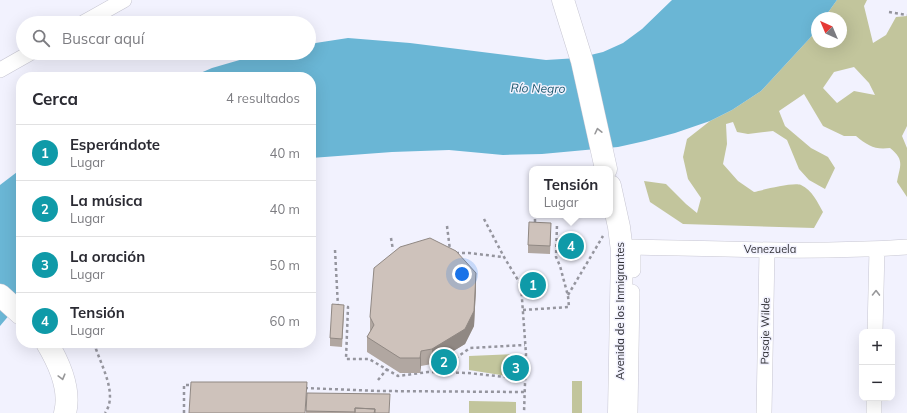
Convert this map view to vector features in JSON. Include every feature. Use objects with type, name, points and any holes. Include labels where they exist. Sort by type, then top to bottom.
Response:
[{"type":"main road","points":[[563,0],[582,61],[605,166]]},
{"type":"main road","name":"Avenida de los Inmigrantes","points":[[613,199],[622,250],[619,413]]},
{"type":"main road","points":[[0,295],[16,309]]},
{"type":"main road","points":[[49,348],[61,372],[67,404],[65,413]]},
{"type":"street","points":[[95,16],[124,0]]},
{"type":"street","points":[[0,70],[18,60]]},
{"type":"street","name":"Venezuela","points":[[633,247],[767,250],[877,249],[907,247]]},
{"type":"street","name":"Avenida de los Inmigrantes","points":[[630,413],[633,247]]},
{"type":"street","points":[[875,329],[877,249]]},
{"type":"street","name":"Pasaje Wilde","points":[[764,413],[767,250]]},
{"type":"street","points":[[874,401],[874,413]]},
{"type":"path","points":[[889,12],[907,15]]},
{"type":"path","points":[[484,219],[521,285],[526,354],[524,413]]},
{"type":"path","points":[[523,310],[569,308],[568,296],[556,257],[557,224]]},
{"type":"path","points":[[448,226],[451,253],[469,253],[504,257]]},
{"type":"path","points":[[568,296],[605,232]]},
{"type":"path","points":[[391,238],[393,250]]},
{"type":"path","points":[[335,250],[338,307],[348,307],[346,359],[369,359],[398,376],[436,372],[468,373],[525,379]]},
{"type":"path","points":[[436,372],[470,348],[525,345]]},
{"type":"path","points":[[96,348],[110,393],[110,402],[105,413]]},
{"type":"path","points":[[378,380],[387,369]]},
{"type":"path","points":[[184,413],[184,385],[200,385]]},
{"type":"path","points":[[299,388],[377,391],[524,392]]},
{"type":"path","points":[[329,389],[329,395]]},
{"type":"path","points":[[377,391],[377,398]]},
{"type":"green space","points":[[837,0],[867,0],[864,6],[873,43],[886,35],[896,17],[907,16],[907,126],[902,136],[907,148],[907,197],[897,182],[900,160],[895,152],[890,148],[876,148],[856,136],[844,136],[823,126],[804,94],[779,111],[785,126],[811,148],[828,157],[835,168],[825,189],[809,180],[799,169],[787,140],[773,131],[748,134],[737,132],[733,122],[726,124],[727,144],[723,164],[738,181],[754,192],[797,184],[805,187],[814,197],[823,212],[814,228],[683,224],[650,202],[644,181],[666,184],[697,213],[701,198],[688,179],[683,157],[687,139],[710,121],[732,110],[761,91],[811,37],[811,48],[847,48],[847,12],[828,12]],"holes":[[[854,67],[869,83],[875,95],[854,91],[837,103],[823,88],[834,72]]]},
{"type":"green space","points":[[518,354],[517,375],[507,376],[469,370],[469,356]]},
{"type":"green space","points":[[572,381],[582,381],[582,413],[572,413]]},
{"type":"green space","points":[[469,401],[516,402],[516,413],[469,413]]},
{"type":"water","name":"Río Negro","points":[[672,0],[837,0],[828,12],[811,12],[811,37],[761,91],[732,110],[710,121],[675,133],[618,147],[542,154],[503,155],[449,150],[392,152],[316,158],[316,72],[203,72],[240,60],[316,60],[316,43],[348,38],[410,43],[546,60],[578,58],[603,52],[623,43],[642,29]]},
{"type":"water","points":[[16,173],[16,307],[0,326],[0,185]]},
{"type":"building","points":[[529,222],[551,223],[550,246],[528,245]]},
{"type":"building","points":[[430,238],[456,251],[476,273],[474,311],[465,329],[432,349],[421,351],[420,358],[400,358],[367,337],[374,325],[370,317],[374,268],[400,247]]},
{"type":"building","points":[[332,304],[344,305],[342,339],[330,338]]},
{"type":"building","points":[[191,382],[307,382],[305,413],[189,413]]},
{"type":"building","points":[[307,393],[390,394],[389,413],[375,413],[375,409],[355,408],[355,412],[306,411]]},
{"type":"building","points":[[355,408],[375,409],[374,413],[355,413]]},
{"type":"place","name":"Tensión","points":[[571,246]]},
{"type":"place","name":"Esperándote","points":[[533,285]]},
{"type":"place","name":"La música","points":[[444,362]]},
{"type":"place","name":"La oración","points":[[516,368]]}]
